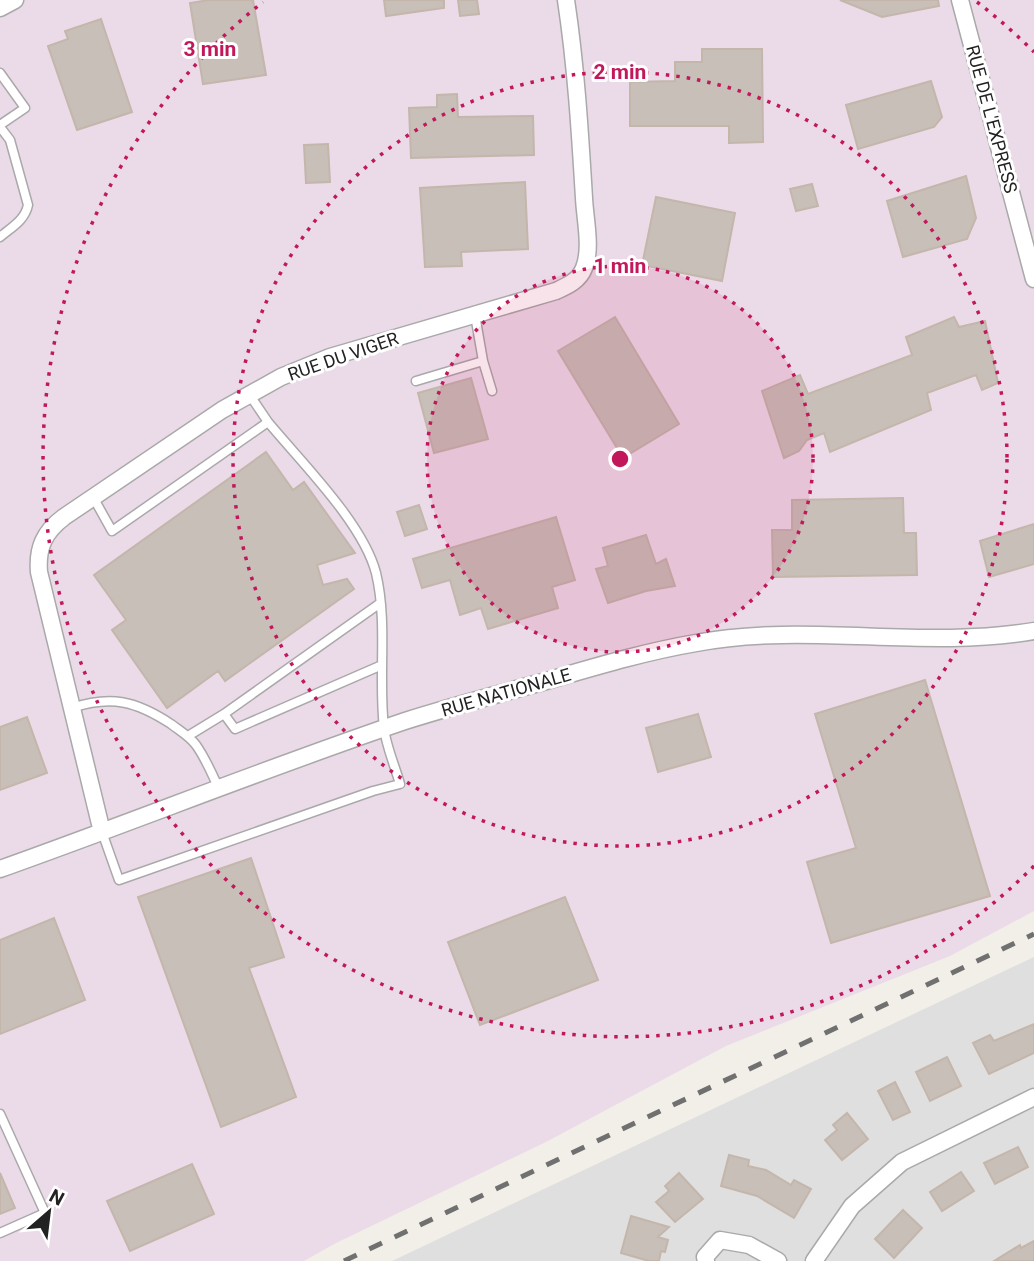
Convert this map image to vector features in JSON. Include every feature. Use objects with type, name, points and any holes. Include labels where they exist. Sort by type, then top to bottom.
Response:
[{"type":"street","points":[[0,8],[15,0]]},
{"type":"street","name":"RUE DU VIGER","points":[[102,832],[39,572],[42,540],[55,523],[93,497],[249,394],[289,373],[330,358],[556,291],[569,285],[583,271],[586,260],[579,114],[566,0]]},
{"type":"street","name":"RUE DE L'EXPRESS","points":[[960,0],[1034,279]]},
{"type":"street","name":"RUE NATIONALE","points":[[0,869],[433,712],[613,662],[718,639],[807,634],[943,639],[1002,636],[1034,631]]},
{"type":"street","points":[[814,1261],[852,1206],[902,1163],[1034,1097]]},
{"type":"street","points":[[706,1261],[705,1257],[720,1240],[749,1245],[778,1261]]},
{"type":"lane","points":[[0,73],[25,108],[0,126],[10,140],[28,205],[21,220],[0,236]]},
{"type":"lane","points":[[475,315],[483,361],[492,391]]},
{"type":"lane","points":[[416,381],[483,361]]},
{"type":"lane","points":[[102,832],[119,880],[373,791],[400,784],[384,729],[376,572],[345,515],[268,422],[249,394]]},
{"type":"lane","points":[[93,497],[112,531],[268,422]]},
{"type":"lane","points":[[188,736],[224,714],[379,604]]},
{"type":"lane","points":[[224,714],[235,729],[382,664]]},
{"type":"lane","points":[[72,708],[99,700],[126,702],[144,709],[188,736],[205,759],[219,789]]},
{"type":"lane","points":[[0,1114],[45,1213],[0,1233]]},
{"type":"shaded area","points":[[0,0],[1034,0],[1034,911],[950,956],[726,1046],[546,1142],[304,1261],[0,1261]]},
{"type":"shaded area","points":[[1034,957],[1034,1261],[392,1261]]},
{"type":"building","points":[[253,0],[266,75],[203,84],[190,3]]},
{"type":"building","points":[[384,0],[444,0],[444,8],[386,16]]},
{"type":"building","points":[[458,0],[477,0],[479,14],[460,16]]},
{"type":"building","points":[[840,0],[938,0],[939,6],[882,17]]},
{"type":"building","points":[[101,19],[132,112],[77,130],[48,46],[68,39],[65,31]]},
{"type":"building","points":[[702,49],[762,49],[763,142],[729,143],[729,126],[630,126],[630,82],[675,81],[675,62],[702,62]]},
{"type":"building","points":[[931,81],[942,117],[934,127],[858,149],[846,105]]},
{"type":"building","points":[[457,94],[458,117],[533,116],[534,155],[411,158],[409,108],[437,107],[437,95]]},
{"type":"building","points":[[328,144],[330,182],[306,183],[304,145]]},
{"type":"building","points":[[966,176],[976,218],[967,239],[903,257],[887,201]]},
{"type":"building","points":[[525,182],[528,249],[461,252],[462,266],[425,267],[420,188]]},
{"type":"building","points":[[812,184],[818,206],[796,211],[790,189]]},
{"type":"building","points":[[656,197],[735,213],[722,281],[642,265]]},
{"type":"building","points":[[615,317],[679,424],[623,458],[558,351]]},
{"type":"building","points":[[954,317],[959,327],[985,321],[998,383],[982,390],[976,375],[927,393],[931,410],[830,452],[824,433],[807,440],[799,451],[784,458],[762,391],[800,375],[808,394],[912,355],[906,337]]},
{"type":"building","points":[[471,378],[488,439],[434,453],[418,393]]},
{"type":"building","points":[[266,452],[293,490],[304,482],[355,553],[317,565],[323,585],[347,579],[354,589],[225,681],[218,671],[167,708],[112,630],[126,620],[94,575]]},
{"type":"building","points":[[903,498],[904,533],[916,533],[917,575],[773,577],[772,530],[792,530],[792,500]]},
{"type":"building","points":[[419,505],[427,529],[405,536],[397,512]]},
{"type":"building","points":[[556,517],[575,580],[552,587],[558,608],[488,629],[481,608],[460,615],[450,580],[422,588],[413,559]]},
{"type":"building","points":[[1034,524],[1034,564],[989,577],[980,541]]},
{"type":"building","points":[[646,535],[656,564],[666,559],[675,586],[646,591],[608,603],[596,569],[608,566],[603,548]]},
{"type":"building","points":[[925,680],[990,896],[831,943],[807,862],[856,848],[815,714]]},
{"type":"building","points":[[698,714],[711,757],[658,772],[646,728]]},
{"type":"building","points":[[27,717],[47,773],[0,790],[0,727]]},
{"type":"building","points":[[251,858],[284,957],[249,968],[296,1097],[221,1127],[138,897]]},
{"type":"building","points":[[565,897],[598,980],[480,1025],[448,942]]},
{"type":"building","points":[[54,918],[85,1000],[0,1034],[0,940]]},
{"type":"building","points":[[1034,1024],[1034,1053],[989,1074],[973,1043],[990,1035],[994,1041]]},
{"type":"building","points":[[947,1057],[961,1086],[930,1101],[916,1072]]},
{"type":"building","points":[[895,1082],[910,1112],[893,1120],[878,1091]]},
{"type":"building","points":[[847,1113],[868,1139],[842,1160],[825,1140],[837,1130],[833,1125]]},
{"type":"building","points":[[1018,1147],[1028,1167],[995,1184],[984,1163]]},
{"type":"building","points":[[729,1155],[749,1160],[748,1166],[766,1170],[791,1185],[794,1180],[811,1189],[794,1218],[757,1196],[721,1186]]},
{"type":"building","points":[[192,1164],[214,1214],[130,1251],[107,1201]]},
{"type":"building","points":[[961,1172],[974,1191],[942,1211],[930,1192]]},
{"type":"building","points":[[0,1173],[15,1208],[0,1214]]},
{"type":"building","points":[[679,1173],[703,1199],[675,1222],[656,1202],[669,1191],[665,1186]]},
{"type":"building","points":[[903,1210],[922,1228],[894,1258],[875,1239]]},
{"type":"building","points":[[631,1216],[669,1227],[658,1237],[668,1240],[665,1252],[661,1251],[659,1261],[621,1253]]},
{"type":"building","points":[[1034,1241],[1034,1261],[994,1261],[1020,1245],[1021,1248]]},
{"type":"railway","points":[[344,1261],[1034,934]]}]
